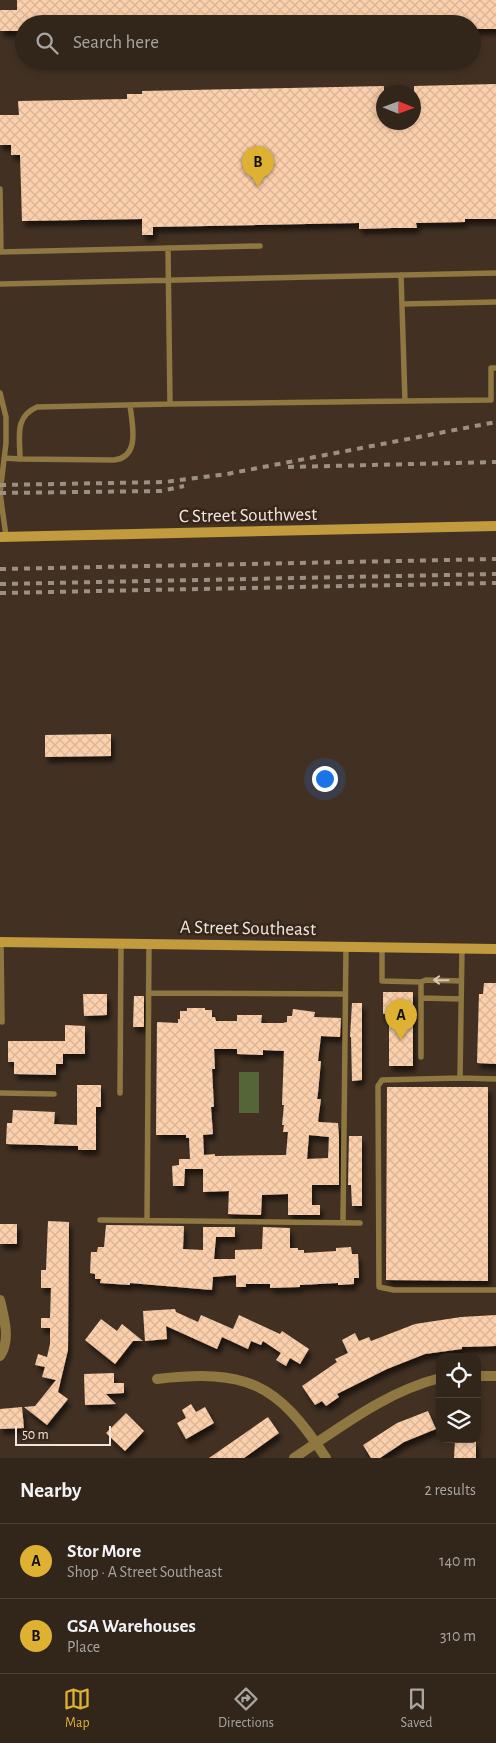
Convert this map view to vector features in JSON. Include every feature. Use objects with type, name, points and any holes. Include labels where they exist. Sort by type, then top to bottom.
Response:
[{"type":"main road","name":"C Street Southwest","points":[[3,537],[496,526]]},
{"type":"main road","name":"A Street Southeast","points":[[0,942],[496,949]]},
{"type":"street","points":[[0,1300],[6,1330],[6,1344],[0,1356]]},
{"type":"street","points":[[157,1379],[213,1376],[234,1378],[264,1389],[290,1410],[326,1458]]},
{"type":"street","points":[[481,1376],[496,1376]]},
{"type":"street","points":[[294,1458],[386,1399],[422,1383],[436,1379]]},
{"type":"lane","points":[[0,190],[1,252],[260,246]]},
{"type":"lane","points":[[168,248],[170,404]]},
{"type":"lane","points":[[0,284],[496,273]]},
{"type":"lane","points":[[401,275],[405,401]]},
{"type":"lane","points":[[402,304],[496,302]]},
{"type":"lane","points":[[20,459],[20,422],[30,410],[37,407],[492,400],[491,368],[496,368]]},
{"type":"lane","points":[[0,393],[6,418],[0,493],[3,537]]},
{"type":"lane","points":[[4,458],[114,460],[125,456],[130,452],[133,441],[130,405]]},
{"type":"lane","points":[[0,942],[2,1022]]},
{"type":"lane","points":[[120,1093],[121,943]]},
{"type":"lane","points":[[147,1221],[149,944]]},
{"type":"lane","points":[[343,1222],[346,946]]},
{"type":"lane","points":[[382,947],[382,981],[461,981]]},
{"type":"lane","points":[[460,1078],[462,948]]},
{"type":"lane","points":[[421,982],[421,1057]]},
{"type":"lane","points":[[149,992],[345,994]]},
{"type":"lane","points":[[421,998],[461,998]]},
{"type":"lane","points":[[496,1079],[382,1080],[378,1086],[379,1287],[394,1290],[496,1290]]},
{"type":"lane","points":[[0,1093],[54,1094]]},
{"type":"lane","points":[[100,1220],[360,1222]]},
{"type":"green space","points":[[239,1072],[259,1072],[259,1113],[239,1113]]},
{"type":"building","points":[[17,0],[496,0],[496,29],[481,29],[481,15],[15,15],[15,31],[0,31],[0,10],[17,10]]},
{"type":"building","points":[[496,84],[496,219],[465,219],[465,222],[416,223],[417,228],[359,229],[359,223],[153,227],[153,235],[142,235],[142,219],[22,221],[20,155],[11,155],[11,145],[0,145],[0,115],[19,115],[18,101],[127,99],[127,94],[142,94],[142,91],[376,86],[376,130],[421,130],[421,86]]},
{"type":"building","points":[[111,734],[111,756],[45,757],[45,735]]},
{"type":"building","points":[[484,983],[496,983],[496,1064],[477,1063],[479,994],[483,994]]},
{"type":"building","points":[[383,992],[413,992],[413,1066],[389,1066],[389,1014],[383,1014]]},
{"type":"building","points":[[83,994],[107,994],[107,1015],[84,1016]]},
{"type":"building","points":[[134,996],[144,996],[144,1027],[133,1027]]},
{"type":"building","points":[[352,1003],[362,1003],[362,1080],[352,1081],[350,1037]]},
{"type":"building","points":[[187,1008],[212,1010],[212,1017],[215,1017],[216,1021],[237,1021],[237,1015],[262,1015],[261,1023],[283,1023],[287,1022],[287,1016],[292,1016],[293,1009],[315,1012],[314,1017],[341,1018],[340,1037],[321,1036],[318,1061],[321,1061],[317,1099],[321,1099],[318,1121],[338,1123],[339,1136],[339,1185],[312,1185],[312,1205],[320,1205],[320,1215],[288,1215],[288,1194],[262,1195],[261,1215],[228,1214],[229,1191],[203,1192],[203,1169],[185,1169],[184,1186],[173,1186],[172,1166],[179,1165],[179,1159],[190,1159],[189,1138],[186,1138],[186,1135],[156,1135],[157,1022],[178,1023],[180,1011],[187,1011]],"holes":[[[214,1049],[237,1049],[237,1054],[263,1055],[263,1050],[284,1051],[282,1125],[284,1125],[283,1132],[288,1132],[286,1155],[204,1155],[203,1135],[213,1134],[211,1107],[214,1107],[212,1069],[215,1069]],[[309,1135],[329,1137],[328,1158],[307,1159]]]},
{"type":"building","points":[[65,1025],[85,1026],[85,1054],[63,1054],[63,1064],[56,1064],[56,1075],[14,1074],[14,1062],[8,1062],[8,1041],[65,1041]]},
{"type":"building","points":[[77,1085],[101,1085],[101,1107],[96,1107],[96,1150],[78,1150],[78,1146],[6,1144],[7,1123],[12,1123],[13,1110],[55,1112],[54,1124],[77,1125]]},
{"type":"building","points":[[387,1087],[488,1087],[488,1281],[386,1280]]},
{"type":"building","points":[[349,1136],[362,1136],[362,1206],[352,1206],[351,1185],[348,1185]]},
{"type":"building","points":[[48,1221],[69,1222],[68,1350],[58,1392],[68,1399],[47,1425],[24,1407],[35,1406],[56,1380],[42,1377],[45,1367],[35,1365],[38,1354],[47,1357],[50,1344],[50,1328],[41,1328],[41,1318],[50,1318],[51,1288],[41,1288],[41,1270],[46,1270]]},
{"type":"building","points":[[0,1224],[17,1224],[17,1244],[0,1244]]},
{"type":"building","points":[[106,1225],[184,1226],[183,1249],[203,1250],[203,1227],[235,1227],[235,1237],[216,1237],[214,1259],[235,1259],[235,1250],[262,1249],[263,1227],[290,1228],[290,1248],[304,1250],[304,1253],[336,1251],[336,1248],[351,1247],[352,1254],[358,1254],[359,1278],[354,1278],[354,1284],[338,1285],[338,1283],[270,1288],[270,1284],[246,1284],[246,1287],[236,1287],[236,1275],[213,1277],[212,1290],[130,1283],[130,1285],[100,1283],[101,1279],[95,1279],[95,1274],[90,1273],[91,1252],[97,1252],[98,1247],[104,1247]]},
{"type":"building","points":[[175,1309],[176,1312],[198,1322],[201,1315],[233,1329],[239,1315],[280,1334],[282,1331],[309,1349],[300,1364],[290,1358],[286,1366],[276,1360],[281,1353],[263,1341],[261,1345],[251,1341],[248,1349],[222,1337],[217,1349],[166,1326],[167,1339],[145,1341],[143,1311]]},
{"type":"building","points":[[496,1315],[496,1346],[462,1347],[462,1349],[425,1354],[387,1369],[337,1394],[339,1397],[326,1406],[322,1401],[315,1405],[302,1386],[337,1362],[335,1359],[348,1353],[342,1340],[355,1333],[359,1341],[369,1337],[371,1341],[415,1324],[461,1317]]},
{"type":"building","points":[[101,1319],[117,1331],[122,1324],[143,1341],[133,1341],[115,1364],[85,1340]]},
{"type":"building","points":[[114,1373],[114,1383],[124,1383],[124,1393],[106,1394],[116,1404],[85,1405],[84,1374]]},
{"type":"building","points":[[191,1404],[196,1412],[205,1407],[214,1423],[186,1439],[177,1423],[186,1418],[182,1410]]},
{"type":"building","points":[[22,1407],[24,1428],[0,1429],[0,1409]]},
{"type":"building","points":[[428,1411],[436,1429],[404,1442],[380,1458],[371,1458],[363,1445],[397,1423]]},
{"type":"building","points":[[126,1413],[144,1431],[125,1451],[106,1433]]},
{"type":"building","points":[[268,1417],[279,1433],[244,1458],[209,1458]]},
{"type":"building","points":[[455,1443],[476,1443],[476,1458],[454,1458]]},
{"type":"railway","points":[[0,485],[165,482],[227,474],[496,422]]},
{"type":"railway","points":[[288,467],[496,462]]},
{"type":"railway","points":[[0,493],[161,491],[184,486]]},
{"type":"railway","points":[[0,569],[496,559]]},
{"type":"railway","points":[[0,584],[496,574]]},
{"type":"railway","points":[[0,593],[496,583]]},
{"type":"place","name":"GSA Warehouses","points":[[258,187]]},
{"type":"place","name":"Stor More","points":[[401,1040]]}]
